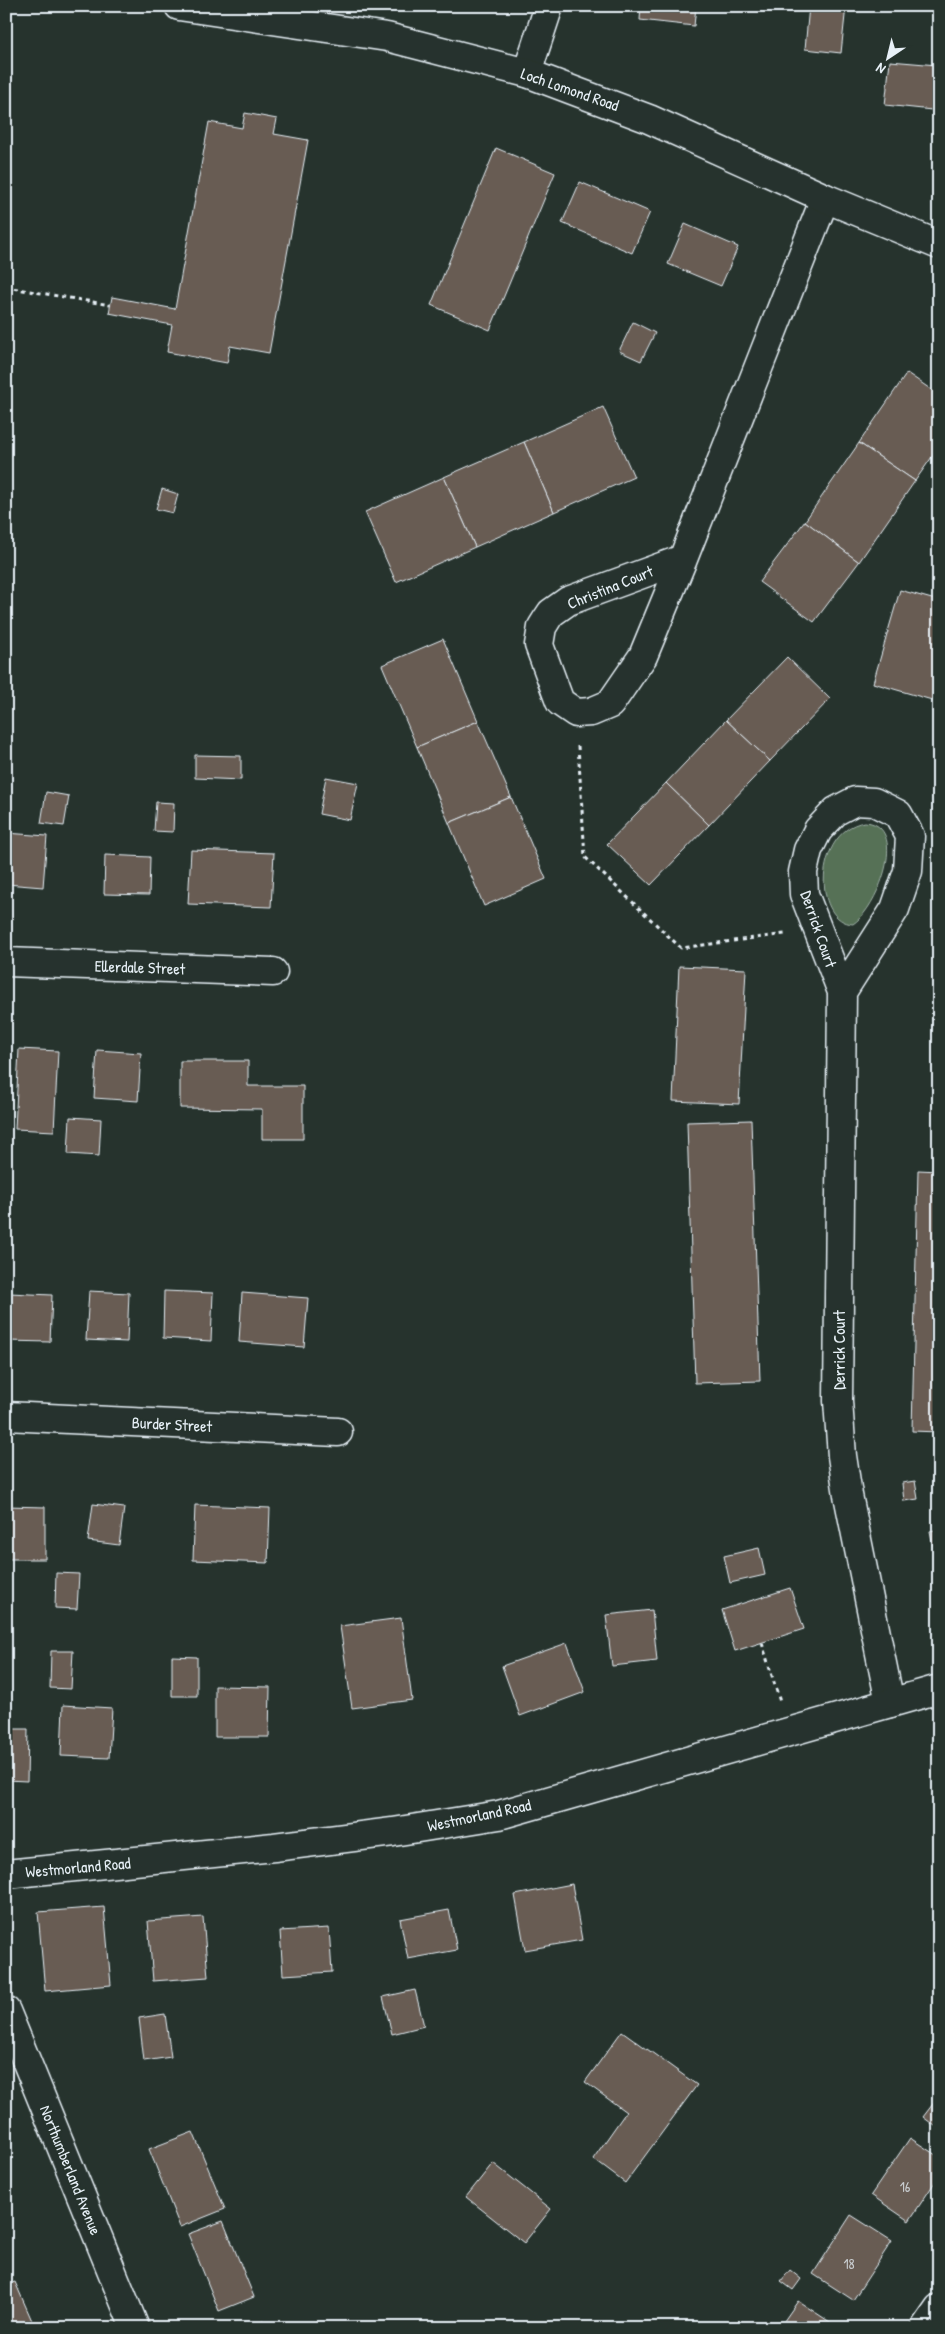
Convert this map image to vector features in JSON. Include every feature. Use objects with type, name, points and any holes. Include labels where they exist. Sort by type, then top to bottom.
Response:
[{"type":"street","name":"Loch Lomond Road","points":[[179,6],[387,37],[527,73],[649,119],[825,198],[939,245]]},
{"type":"street","points":[[527,73],[549,6]]},
{"type":"street","name":"Christina Court","points":[[683,559],[568,601],[547,619],[542,627],[538,645],[560,702],[576,713],[590,712],[610,704],[644,656],[683,559],[825,198]]},
{"type":"street","name":"Derrick Court","points":[[842,992],[895,909],[908,871],[910,836],[898,814],[874,802],[856,801],[836,811],[818,830],[808,850],[803,872],[804,894],[842,992],[838,1401],[842,1456],[890,1703]]},
{"type":"street","name":"Ellerdale Street","points":[[6,962],[273,972]]},
{"type":"street","name":"Burder Street","points":[[6,1416],[338,1432]]},
{"type":"street","name":"Westmorland Road","points":[[6,1874],[274,1847],[393,1832],[499,1815],[939,1689]]},
{"type":"street","name":"Northumberland Avenue","points":[[6,2011],[135,2328]]},
{"type":"street","points":[[925,2328],[939,2308]]},
{"type":"path","points":[[6,286],[110,305]]},
{"type":"path","points":[[576,713],[585,857],[681,948],[818,930]]},
{"type":"path","points":[[762,1643],[788,1732]]},
{"type":"green space","points":[[865,822],[878,827],[886,837],[888,851],[880,885],[872,902],[863,915],[853,924],[839,919],[830,908],[825,892],[824,874],[828,857],[836,840],[848,828]]},
{"type":"building","points":[[641,6],[696,6],[694,26],[640,20]]},
{"type":"building","points":[[809,6],[846,6],[841,53],[805,49]]},
{"type":"building","points":[[890,61],[937,65],[932,110],[885,105]]},
{"type":"building","points":[[245,113],[277,119],[274,134],[308,140],[269,353],[230,346],[227,363],[167,352],[172,325],[109,313],[112,297],[175,309],[209,122],[242,128]]},
{"type":"building","points":[[496,148],[555,173],[490,330],[431,305]]},
{"type":"building","points":[[580,182],[650,212],[632,253],[562,223]]},
{"type":"building","points":[[685,224],[738,247],[721,286],[668,264]]},
{"type":"building","points":[[633,322],[655,333],[641,361],[619,351]]},
{"type":"building","points":[[907,373],[939,395],[939,447],[915,481],[859,443]]},
{"type":"building","points":[[603,407],[634,477],[554,512],[524,442]]},
{"type":"building","points":[[524,442],[554,512],[475,547],[444,477]]},
{"type":"building","points":[[859,443],[915,481],[859,562],[805,521]]},
{"type":"building","points":[[444,477],[475,547],[396,582],[365,512]]},
{"type":"building","points":[[162,489],[178,494],[173,513],[156,509]]},
{"type":"building","points":[[805,521],[859,562],[814,622],[759,582]]},
{"type":"building","points":[[900,590],[939,601],[939,702],[873,683]]},
{"type":"building","points":[[443,639],[478,721],[417,747],[382,665]]},
{"type":"building","points":[[787,657],[830,699],[770,761],[726,720]]},
{"type":"building","points":[[726,720],[770,761],[709,825],[666,783]]},
{"type":"building","points":[[478,721],[511,797],[449,823],[417,747]]},
{"type":"building","points":[[195,755],[241,756],[241,780],[195,778]]},
{"type":"building","points":[[326,777],[358,783],[350,820],[319,814]]},
{"type":"building","points":[[666,783],[709,825],[651,885],[607,844]]},
{"type":"building","points":[[46,792],[69,796],[64,826],[41,823]]},
{"type":"building","points":[[511,797],[546,879],[484,906],[449,823]]},
{"type":"building","points":[[156,802],[174,803],[173,832],[154,831]]},
{"type":"building","points":[[6,833],[47,836],[43,887],[6,884]]},
{"type":"building","points":[[191,850],[274,853],[271,907],[188,904]]},
{"type":"building","points":[[105,855],[150,857],[149,895],[104,894]]},
{"type":"building","points":[[679,966],[746,969],[739,1104],[673,1101]]},
{"type":"building","points":[[19,1049],[58,1051],[54,1131],[15,1129]]},
{"type":"building","points":[[97,1050],[141,1053],[138,1101],[94,1098]]},
{"type":"building","points":[[180,1061],[248,1061],[248,1086],[303,1086],[303,1139],[262,1139],[262,1109],[180,1108]]},
{"type":"building","points":[[70,1117],[101,1119],[99,1156],[68,1154]]},
{"type":"building","points":[[751,1120],[760,1381],[695,1383],[687,1122]]},
{"type":"building","points":[[918,1170],[939,1171],[939,1432],[912,1431]]},
{"type":"building","points":[[89,1291],[129,1293],[127,1342],[86,1340]]},
{"type":"building","points":[[164,1291],[213,1293],[211,1341],[163,1338]]},
{"type":"building","points":[[9,1293],[52,1295],[50,1342],[6,1341]]},
{"type":"building","points":[[242,1293],[308,1298],[304,1347],[239,1342]]},
{"type":"building","points":[[915,1481],[918,1499],[904,1501],[902,1483]]},
{"type":"building","points":[[93,1504],[124,1508],[119,1545],[88,1541]]},
{"type":"building","points":[[195,1505],[270,1508],[268,1563],[193,1560]]},
{"type":"building","points":[[6,1506],[45,1507],[45,1559],[6,1559]]},
{"type":"building","points":[[939,1529],[939,1575],[930,1531]]},
{"type":"building","points":[[759,1548],[765,1575],[730,1583],[724,1556]]},
{"type":"building","points":[[56,1573],[79,1574],[77,1609],[55,1608]]},
{"type":"building","points":[[790,1588],[804,1629],[735,1651],[722,1610]]},
{"type":"building","points":[[652,1610],[657,1661],[612,1666],[606,1615]]},
{"type":"building","points":[[401,1618],[412,1700],[352,1708],[340,1626]]},
{"type":"building","points":[[567,1643],[585,1692],[520,1716],[502,1666]]},
{"type":"building","points":[[51,1651],[73,1651],[71,1689],[50,1688]]},
{"type":"building","points":[[172,1656],[197,1657],[197,1696],[172,1696]]},
{"type":"building","points":[[215,1686],[270,1687],[269,1737],[215,1737]]},
{"type":"building","points":[[63,1705],[112,1708],[109,1758],[61,1756]]},
{"type":"building","points":[[6,1729],[28,1729],[27,1781],[6,1780]]},
{"type":"building","points":[[572,1884],[582,1940],[525,1950],[515,1895]]},
{"type":"building","points":[[104,1907],[111,1985],[45,1991],[38,1912]]},
{"type":"building","points":[[449,1910],[457,1950],[408,1959],[400,1919]]},
{"type":"building","points":[[203,1917],[208,1977],[153,1981],[148,1921]]},
{"type":"building","points":[[329,1928],[332,1972],[283,1975],[280,1931]]},
{"type":"building","points":[[415,1990],[424,2026],[392,2034],[383,1997]]},
{"type":"building","points":[[165,2014],[171,2057],[144,2061],[139,2018]]},
{"type":"building","points":[[622,2031],[697,2085],[625,2183],[593,2159],[626,2112],[585,2082]]},
{"type":"building","points":[[939,2096],[939,2129],[923,2117]]},
{"type":"building","points":[[193,2132],[225,2209],[180,2227],[149,2149]]},
{"type":"building","points":[[910,2138],[939,2157],[939,2176],[909,2221],[871,2195]]},
{"type":"building","points":[[493,2163],[551,2209],[524,2243],[466,2197]]},
{"type":"building","points":[[851,2215],[892,2241],[853,2300],[813,2274]]},
{"type":"building","points":[[223,2221],[254,2297],[219,2311],[188,2234]]},
{"type":"building","points":[[790,2270],[801,2279],[793,2290],[781,2281]]},
{"type":"building","points":[[15,2282],[33,2323],[23,2328],[6,2328],[6,2285]]},
{"type":"building","points":[[798,2301],[836,2326],[835,2328],[779,2328]]},
{"type":"building","points":[[264,2321],[267,2328],[247,2328]]}]
